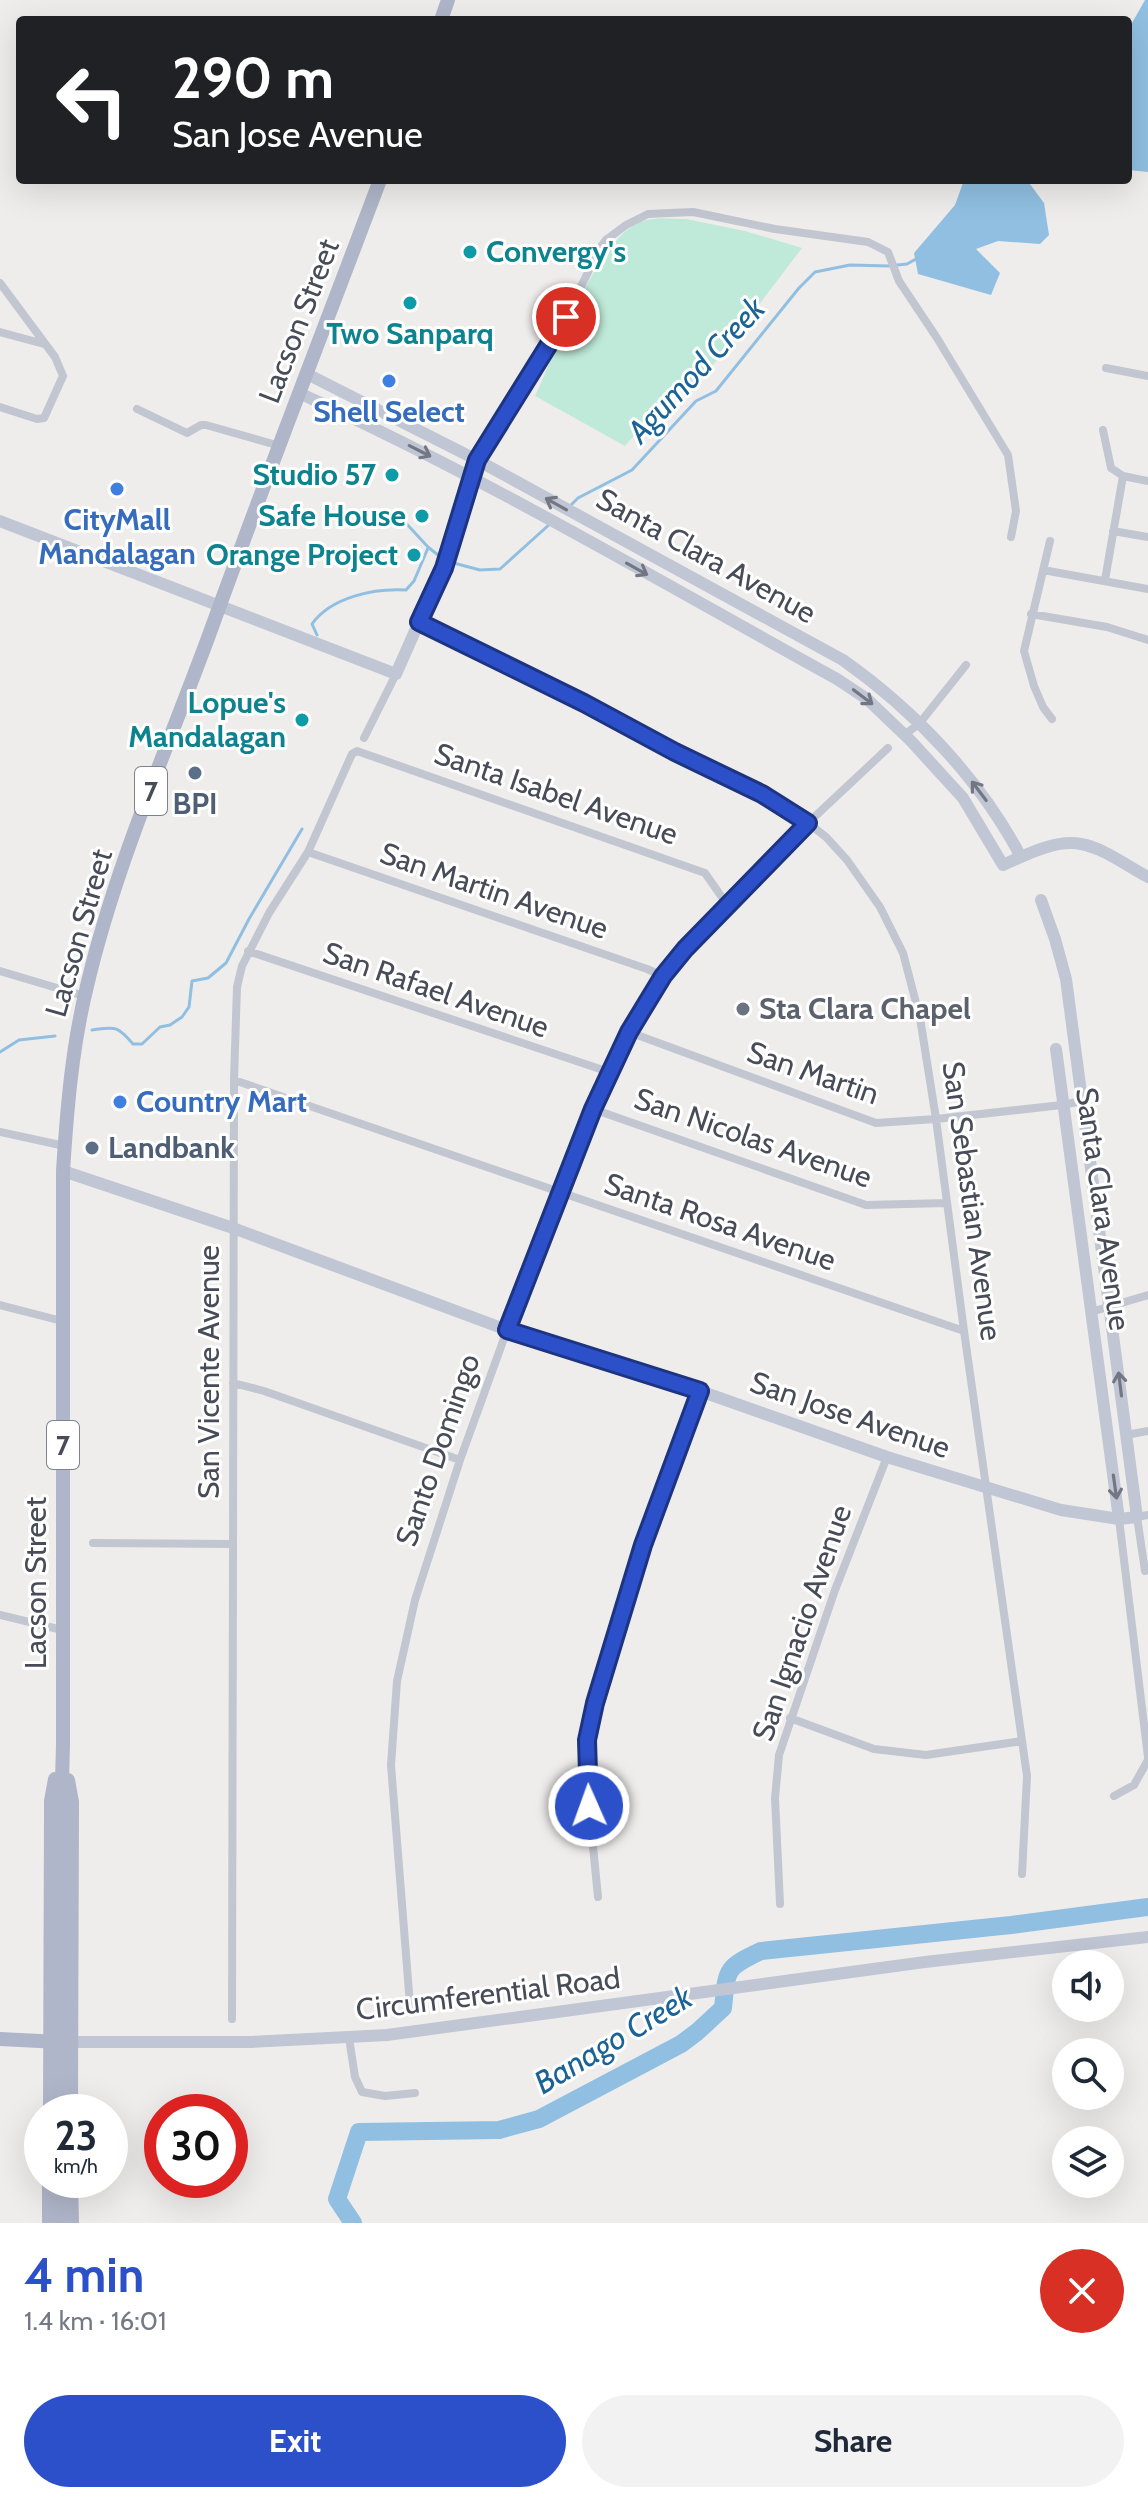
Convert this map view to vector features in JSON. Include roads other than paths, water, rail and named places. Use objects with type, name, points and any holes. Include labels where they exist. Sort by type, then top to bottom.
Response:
[{"type":"main road","name":"Lacson Street","points":[[60,2094],[63,1171],[68,1097],[84,996],[111,900],[378,184]]},
{"type":"main road","name":"Lacson Street","points":[[50,2094],[51,1801],[63,1744]]},
{"type":"main road","name":"Lacson Street","points":[[63,1744],[72,1802],[71,2094]]},
{"type":"main road","points":[[0,2039],[71,2042]]},
{"type":"main road","points":[[49,2198],[49,2223]]},
{"type":"main road","points":[[60,2198],[60,2223]]},
{"type":"main road","points":[[71,2198],[72,2223]]},
{"type":"street","points":[[364,738],[444,568],[477,460],[566,317],[600,248],[606,240],[648,214],[693,212],[775,229],[868,242],[888,252],[898,277],[1008,455],[1016,511],[1011,537]]},
{"type":"street","points":[[0,283],[59,364],[63,376],[46,416],[37,419],[0,407]]},
{"type":"street","points":[[0,332],[45,344]]},
{"type":"street","points":[[1106,368],[1148,376]]},
{"type":"street","name":"Santa Clara Avenue","points":[[299,393],[365,422],[521,504],[837,679],[867,699],[963,798],[1003,865],[1021,857],[977,787],[878,684],[843,660],[477,460],[307,374]]},
{"type":"street","points":[[137,409],[187,433],[206,425],[280,446]]},
{"type":"street","points":[[1103,430],[1111,468],[1123,476],[1148,481]]},
{"type":"street","points":[[1105,580],[1123,476]]},
{"type":"street","points":[[0,521],[396,674]]},
{"type":"street","points":[[1113,531],[1148,537]]},
{"type":"street","points":[[1050,541],[1024,651],[1034,686],[1052,719]]},
{"type":"street","points":[[1043,570],[1148,589]]},
{"type":"street","points":[[1031,614],[1107,627],[1148,640]]},
{"type":"street","name":"San Sebastian Avenue","points":[[419,622],[762,794],[808,823],[847,860],[880,907],[903,953],[920,1018],[936,1119],[1022,1741],[1027,1795],[1022,1874]]},
{"type":"street","points":[[904,735],[919,724],[966,665]]},
{"type":"street","name":"Santo Domingo","points":[[410,2005],[391,1765],[397,1681],[415,1600],[460,1460],[559,1191],[609,1072],[663,976],[685,949],[808,823],[888,748]]},
{"type":"street","name":"Santa Isabel Avenue","points":[[352,754],[362,751],[705,873],[728,906]]},
{"type":"street","name":"San Vicente Avenue","points":[[232,2019],[233,1228],[237,987],[248,951],[308,852],[352,754]]},
{"type":"street","points":[[1021,857],[1059,845],[1082,844],[1148,877]]},
{"type":"street","name":"San Martin Avenue","points":[[308,852],[663,976]]},
{"type":"street","name":"Santa Clara Avenue","points":[[1041,900],[1066,979],[1126,1435],[1143,1516],[1145,1571]]},
{"type":"street","name":"San Rafael Avenue","points":[[248,951],[609,1072]]},
{"type":"street","points":[[0,971],[84,996]]},
{"type":"street","name":"San Martin","points":[[629,1032],[876,1123],[1082,1101]]},
{"type":"street","name":"Santa Clara Avenue","points":[[1056,1049],[1148,1759]]},
{"type":"street","name":"Santa Rosa Avenue","points":[[234,1080],[964,1331]]},
{"type":"street","name":"San Nicolas Avenue","points":[[593,1109],[866,1205],[947,1203]]},
{"type":"street","points":[[0,1132],[65,1146]]},
{"type":"street","name":"San Jose Avenue","points":[[63,1171],[233,1228],[507,1330],[700,1391],[986,1489],[1061,1510],[1119,1519],[1143,1516]]},
{"type":"street","points":[[1091,1312],[1148,1295]]},
{"type":"street","points":[[0,1305],[62,1321]]},
{"type":"street","points":[[233,1383],[460,1460]]},
{"type":"street","points":[[598,1897],[589,1806],[587,1740],[595,1703],[643,1545],[700,1391]]},
{"type":"street","points":[[1126,1435],[1148,1431]]},
{"type":"street","name":"San Ignacio Avenue","points":[[780,1904],[776,1775],[779,1755],[835,1590],[887,1457]]},
{"type":"street","points":[[93,1543],[233,1544]]},
{"type":"street","points":[[0,1615],[62,1630]]},
{"type":"street","points":[[790,1718],[874,1749],[926,1755],[1022,1741]]},
{"type":"street","points":[[1114,1796],[1134,1785],[1148,1759]]},
{"type":"street","name":"Circumferential Road","points":[[71,2042],[251,2042],[349,2038],[925,1962],[1148,1937]]},
{"type":"street","points":[[349,2038],[355,2077],[362,2092],[385,2096],[415,2093]]},
{"type":"water","points":[[1145,0],[1148,0],[1148,172],[1132,170],[1132,23]]},
{"type":"water","points":[[963,184],[1030,184],[1044,203],[1049,235],[1040,244],[998,241],[976,249],[1000,273],[991,295],[918,274],[914,253],[955,205]]},
{"type":"waterway","name":"Agumod Creek","points":[[897,265],[916,259]]},
{"type":"waterway","name":"Agumod Creek","points":[[569,507],[578,498],[632,470],[696,401],[716,391],[815,272],[850,265],[889,266]]},
{"type":"waterway","name":"Agumod Creek","points":[[403,520],[443,559]]},
{"type":"waterway","name":"Agumod Creek","points":[[450,562],[480,570],[500,569],[551,523]]},
{"type":"waterway","name":"Agumod Creek","points":[[317,635],[312,624],[330,607],[354,596],[406,590],[414,581],[428,548]]},
{"type":"waterway","name":"Agumod Creek","points":[[92,1030],[115,1029],[133,1044],[142,1044],[160,1027],[182,1017],[189,1007],[192,981],[208,978],[226,963],[302,829]]},
{"type":"waterway","name":"Agumod Creek","points":[[0,1052],[19,1040],[55,1036]]},
{"type":"waterway","name":"Banago Creek","points":[[353,2223],[337,2199],[359,2132],[499,2130],[539,2119],[681,2044],[697,2032],[723,2008],[730,1971],[761,1951],[1011,1925],[1148,1907]]},
{"type":"place","name":"Convergy's","points":[[470,252]]},
{"type":"place","name":"Two Sanparq","points":[[410,303]]},
{"type":"place","name":"Shell Select","points":[[389,381]]},
{"type":"place","name":"Studio 57","points":[[392,475]]},
{"type":"place","name":"CityMall Mandalagan","points":[[117,489]]},
{"type":"place","name":"Safe House","points":[[422,516]]},
{"type":"place","name":"Orange Project","points":[[414,555]]},
{"type":"place","name":"Lopue's Mandalagan","points":[[302,720]]},
{"type":"place","name":"BPI","points":[[195,773]]},
{"type":"place","name":"Sta Clara Chapel","points":[[743,1009]]},
{"type":"place","name":"Country Mart","points":[[120,1102]]},
{"type":"place","name":"Landbank","points":[[92,1148]]}]
